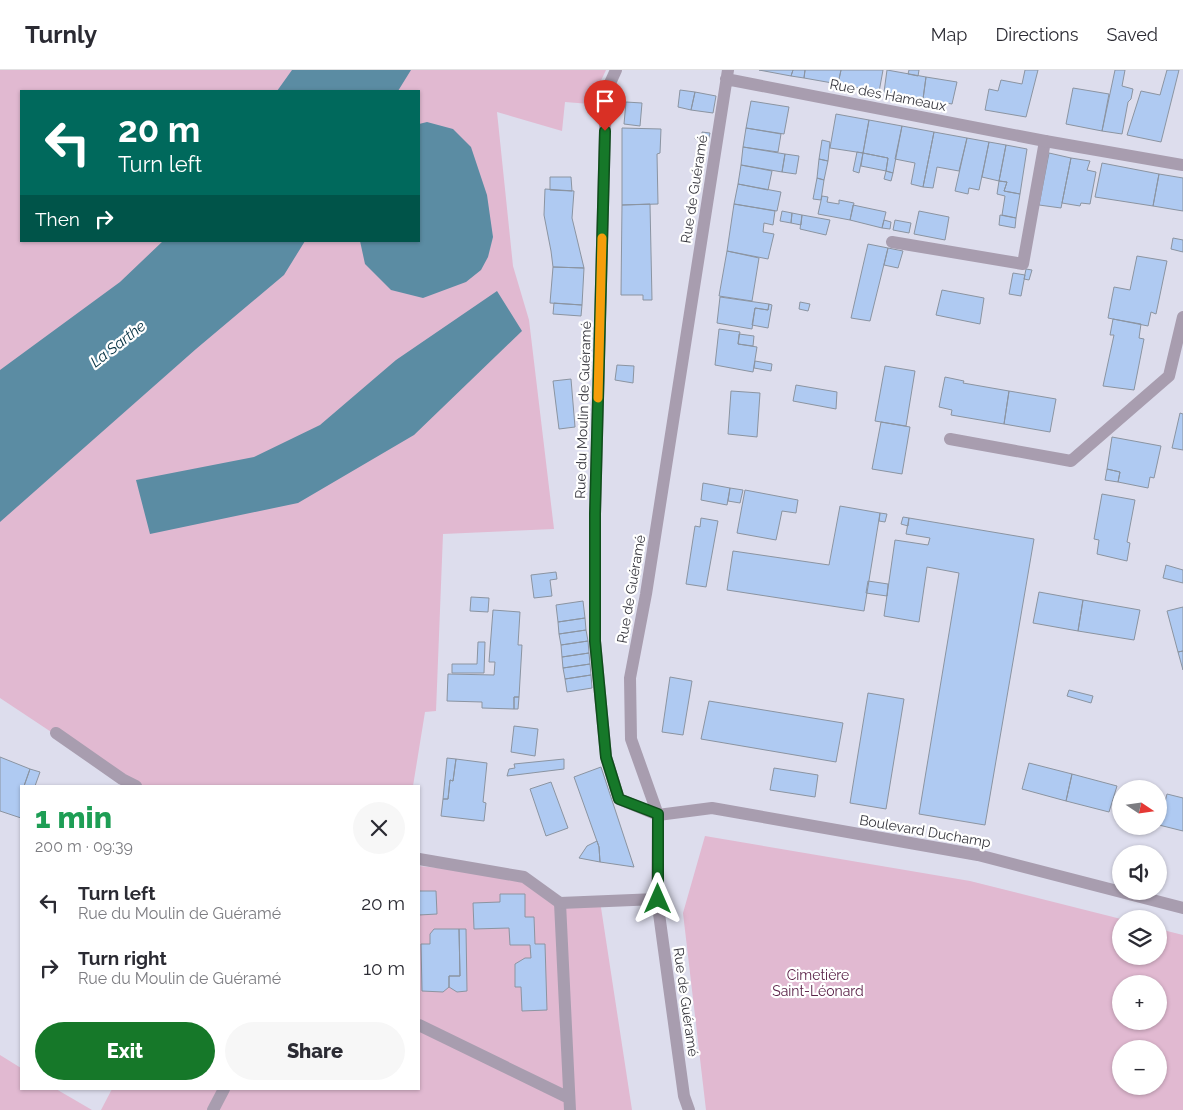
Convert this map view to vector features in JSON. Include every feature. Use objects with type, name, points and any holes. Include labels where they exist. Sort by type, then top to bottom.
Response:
[{"type":"street","name":"Rue du Moulin de Guéramé","points":[[616,70],[606,92],[595,514],[595,641],[606,757],[619,799],[658,814]]},
{"type":"street","name":"Rue de Guéramé","points":[[688,1110],[684,1096],[658,899],[658,814],[630,739],[630,678],[647,584],[727,75]]},
{"type":"street","name":"Rue des Hameaux","points":[[727,75],[1045,141],[1183,165]]},
{"type":"street","points":[[892,242],[1023,264],[1045,141]]},
{"type":"street","points":[[950,439],[1071,461],[1168,376],[1183,317]]},
{"type":"street","points":[[56,733],[122,779],[134,785]]},
{"type":"street","name":"Boulevard Duchamp","points":[[658,814],[712,808],[978,855],[1183,908]]},
{"type":"street","points":[[420,859],[524,877],[560,903],[658,899]]},
{"type":"street","points":[[560,903],[570,1104]]},
{"type":"street","points":[[420,1025],[570,1104]]},
{"type":"street","points":[[213,1110],[223,1090]]},
{"type":"green space","points":[[0,70],[606,70],[590,104],[565,102],[562,131],[497,112],[513,266],[529,320],[554,529],[443,534],[436,711],[425,712],[413,785],[135,785],[122,779],[0,698]]},
{"type":"green space","name":"Cimetière Saint-Léonard","points":[[705,836],[970,881],[1112,917],[1112,965],[1167,965],[1167,931],[1183,935],[1183,1110],[706,1110],[683,913]]},
{"type":"green space","points":[[420,866],[524,877],[560,903],[600,901],[632,1110],[101,1110],[111,1090],[420,1090]]},
{"type":"green space","points":[[0,1055],[20,1067],[20,1090],[58,1090],[92,1110],[0,1110]]},
{"type":"water","points":[[292,70],[411,70],[399,90],[278,90]]},
{"type":"water","points":[[427,122],[453,129],[471,147],[487,195],[493,237],[488,257],[481,270],[466,282],[423,298],[391,290],[365,264],[360,242],[420,242],[420,124]]},
{"type":"water","name":"La Sarthe","points":[[162,242],[304,242],[284,275],[196,349],[0,522],[0,370],[120,282]]},
{"type":"water","points":[[497,291],[522,331],[414,435],[298,503],[150,534],[136,480],[254,457],[320,425],[396,360]]},
{"type":"building","points":[[759,70],[793,70],[791,76]]},
{"type":"building","points":[[793,70],[805,70],[804,78],[791,76]]},
{"type":"building","points":[[805,70],[841,70],[838,84],[804,78]]},
{"type":"building","points":[[841,70],[883,70],[879,92],[838,84]]},
{"type":"building","points":[[887,70],[926,77],[923,99],[884,92]]},
{"type":"building","points":[[909,70],[919,70],[918,76],[908,74]]},
{"type":"building","points":[[1025,70],[1038,70],[1026,117],[985,110],[989,89],[998,91],[1001,80],[1022,84]]},
{"type":"building","points":[[1115,70],[1125,70],[1122,86],[1133,89],[1131,99],[1128,102],[1122,134],[1102,131]]},
{"type":"building","points":[[1167,70],[1179,70],[1161,142],[1127,135],[1141,91],[1160,95]]},
{"type":"building","points":[[926,77],[957,82],[952,104],[923,99]]},
{"type":"building","points":[[1073,88],[1109,94],[1102,131],[1066,124]]},
{"type":"building","points":[[680,90],[695,92],[691,110],[678,107]]},
{"type":"building","points":[[695,92],[716,96],[713,113],[691,110]]},
{"type":"building","points":[[751,101],[789,107],[784,134],[746,128]]},
{"type":"building","points":[[626,102],[642,103],[640,126],[624,124]]},
{"type":"building","points":[[836,114],[869,120],[863,153],[830,148]]},
{"type":"building","points":[[869,120],[902,126],[893,173],[886,171],[888,158],[863,153]]},
{"type":"building","points":[[902,126],[934,132],[923,187],[911,184],[915,163],[895,159]]},
{"type":"building","points":[[622,128],[661,129],[660,153],[657,154],[658,204],[622,205]]},
{"type":"building","points":[[746,128],[781,134],[778,152],[743,147]]},
{"type":"building","points":[[702,132],[710,133],[708,141],[695,139],[696,135],[702,136]]},
{"type":"building","points":[[934,132],[967,138],[959,171],[937,167],[933,188],[923,187]]},
{"type":"building","points":[[967,138],[989,142],[979,190],[969,188],[968,194],[955,191]]},
{"type":"building","points":[[822,140],[830,142],[828,161],[819,159]]},
{"type":"building","points":[[989,142],[1006,145],[999,181],[982,177]]},
{"type":"building","points":[[1006,145],[1027,149],[1020,194],[1004,191],[1007,182],[999,181]]},
{"type":"building","points":[[743,147],[785,154],[782,172],[741,165]]},
{"type":"building","points":[[857,152],[863,153],[859,173],[853,171]]},
{"type":"building","points":[[863,153],[888,158],[886,171],[861,166]]},
{"type":"building","points":[[1049,153],[1071,158],[1061,208],[1039,205]]},
{"type":"building","points":[[785,154],[799,156],[796,174],[782,172]]},
{"type":"building","points":[[1071,158],[1090,161],[1087,170],[1096,172],[1090,204],[1081,203],[1080,206],[1062,203]]},
{"type":"building","points":[[819,159],[828,161],[824,180],[817,178]]},
{"type":"building","points":[[1102,163],[1159,174],[1153,206],[1095,197]]},
{"type":"building","points":[[741,165],[772,171],[768,190],[738,184]]},
{"type":"building","points":[[886,171],[893,173],[891,181],[884,179]]},
{"type":"building","points":[[1159,174],[1183,178],[1183,211],[1153,206]]},
{"type":"building","points":[[550,177],[571,177],[572,191],[550,190]]},
{"type":"building","points":[[817,178],[824,180],[821,200],[813,199]]},
{"type":"building","points":[[999,181],[1007,182],[1004,191],[1020,194],[1016,218],[1002,215],[1005,196],[997,194]]},
{"type":"building","points":[[738,184],[781,192],[777,211],[734,204]]},
{"type":"building","points":[[545,189],[574,191],[572,218],[584,268],[553,267],[544,215]]},
{"type":"building","points":[[822,196],[828,197],[827,202],[839,204],[839,200],[854,203],[850,220],[818,214]]},
{"type":"building","points":[[650,204],[652,300],[643,300],[643,295],[621,295],[622,205]]},
{"type":"building","points":[[734,204],[775,211],[773,225],[764,223],[763,232],[774,234],[768,259],[727,251]]},
{"type":"building","points":[[853,205],[886,212],[882,228],[850,220]]},
{"type":"building","points":[[782,211],[792,213],[791,223],[780,221]]},
{"type":"building","points":[[919,211],[949,217],[945,240],[914,234]]},
{"type":"building","points":[[792,213],[802,215],[801,225],[791,223]]},
{"type":"building","points":[[802,215],[830,220],[826,235],[800,229]]},
{"type":"building","points":[[1000,215],[1016,218],[1015,228],[999,225]]},
{"type":"building","points":[[884,220],[891,222],[890,229],[882,228]]},
{"type":"building","points":[[895,220],[911,223],[909,233],[893,230]]},
{"type":"building","points":[[1173,238],[1183,240],[1183,252],[1171,249]]},
{"type":"building","points":[[868,244],[888,248],[870,321],[851,318]]},
{"type":"building","points":[[888,248],[903,251],[898,268],[884,265]]},
{"type":"building","points":[[727,251],[759,258],[752,301],[719,296]]},
{"type":"building","points":[[1137,256],[1167,261],[1156,314],[1151,312],[1148,326],[1108,318],[1114,287],[1130,290]]},
{"type":"building","points":[[553,267],[584,268],[582,305],[550,303]]},
{"type":"building","points":[[1026,269],[1032,270],[1029,280],[1024,279]]},
{"type":"building","points":[[1013,273],[1025,275],[1021,296],[1009,294]]},
{"type":"building","points":[[942,290],[984,298],[980,324],[936,315]]},
{"type":"building","points":[[720,297],[769,304],[768,310],[755,308],[752,329],[717,323]]},
{"type":"building","points":[[800,302],[810,304],[808,311],[799,309]]},
{"type":"building","points":[[554,303],[582,305],[581,316],[553,314]]},
{"type":"building","points":[[769,304],[772,305],[768,328],[752,325],[755,308],[768,310]]},
{"type":"building","points":[[1113,319],[1141,324],[1139,338],[1144,339],[1134,390],[1103,386],[1114,335],[1110,335]]},
{"type":"building","points":[[719,329],[740,332],[738,344],[757,347],[753,372],[715,365]]},
{"type":"building","points":[[739,334],[754,336],[753,346],[738,344]]},
{"type":"building","points":[[755,361],[772,364],[771,371],[754,368]]},
{"type":"building","points":[[617,365],[634,366],[633,383],[615,380]]},
{"type":"building","points":[[885,366],[915,371],[906,426],[875,421]]},
{"type":"building","points":[[945,377],[964,381],[963,383],[1009,391],[1004,424],[951,415],[952,410],[939,407]]},
{"type":"building","points":[[571,379],[575,427],[559,429],[553,381]]},
{"type":"building","points":[[796,385],[837,392],[836,409],[793,401]]},
{"type":"building","points":[[731,391],[760,393],[757,437],[728,434]]},
{"type":"building","points":[[1009,391],[1056,399],[1050,432],[1004,424]]},
{"type":"building","points":[[1180,413],[1183,414],[1183,450],[1172,448]]},
{"type":"building","points":[[881,422],[910,427],[902,474],[872,469]]},
{"type":"building","points":[[1112,437],[1161,446],[1154,478],[1150,477],[1148,488],[1118,482],[1120,472],[1107,469]]},
{"type":"building","points":[[1107,469],[1120,472],[1118,482],[1105,480]]},
{"type":"building","points":[[703,483],[730,488],[727,505],[701,500]]},
{"type":"building","points":[[730,488],[743,490],[740,503],[728,501]]},
{"type":"building","points":[[745,490],[798,500],[796,513],[782,511],[776,540],[737,533]]},
{"type":"building","points":[[1102,494],[1135,500],[1127,542],[1130,543],[1127,561],[1097,554],[1099,540],[1094,539]]},
{"type":"building","points":[[840,506],[880,513],[864,611],[727,590],[733,551],[829,565]]},
{"type":"building","points":[[880,513],[887,514],[885,522],[879,521]]},
{"type":"building","points":[[903,517],[909,518],[908,526],[901,524]]},
{"type":"building","points":[[701,518],[718,521],[706,587],[686,584],[695,526],[700,527]]},
{"type":"building","points":[[909,518],[1034,539],[985,825],[919,814],[959,573],[927,567],[919,622],[884,616],[895,540],[928,545],[930,538],[906,534]]},
{"type":"building","points":[[1166,565],[1183,570],[1183,583],[1163,578]]},
{"type":"building","points":[[556,572],[557,579],[550,580],[552,596],[534,598],[531,575]]},
{"type":"building","points":[[868,581],[888,584],[887,596],[866,593]]},
{"type":"building","points":[[1039,592],[1083,600],[1078,631],[1033,623]]},
{"type":"building","points":[[471,597],[489,598],[488,612],[470,611]]},
{"type":"building","points":[[1083,600],[1140,610],[1134,640],[1078,631]]},
{"type":"building","points":[[583,601],[585,618],[558,622],[556,605]]},
{"type":"building","points":[[1183,607],[1183,651],[1178,652],[1167,611]]},
{"type":"building","points":[[493,610],[520,612],[518,645],[522,645],[519,697],[514,697],[514,709],[482,708],[482,702],[447,701],[448,674],[494,675],[495,662],[489,662]]},
{"type":"building","points":[[585,618],[586,630],[559,634],[558,622]]},
{"type":"building","points":[[586,630],[588,641],[561,645],[559,634]]},
{"type":"building","points":[[588,641],[589,653],[562,657],[561,645]]},
{"type":"building","points":[[478,642],[485,642],[484,673],[452,673],[452,664],[477,664]]},
{"type":"building","points":[[1183,651],[1183,670],[1178,652]]},
{"type":"building","points":[[589,653],[590,664],[563,668],[562,657]]},
{"type":"building","points":[[590,664],[591,675],[565,679],[563,668]]},
{"type":"building","points":[[591,675],[592,688],[567,692],[565,679]]},
{"type":"building","points":[[670,677],[692,681],[683,735],[662,732]]},
{"type":"building","points":[[1069,690],[1093,696],[1091,703],[1067,696]]},
{"type":"building","points":[[868,693],[904,699],[886,809],[850,803]]},
{"type":"building","points":[[514,697],[519,697],[518,709],[514,709]]},
{"type":"building","points":[[709,701],[843,723],[836,762],[701,739]]},
{"type":"building","points":[[514,726],[538,729],[535,756],[511,752]]},
{"type":"building","points":[[0,757],[30,769],[24,785],[20,785],[20,818],[0,811]]},
{"type":"building","points":[[447,758],[456,759],[453,781],[450,780],[448,799],[443,799]]},
{"type":"building","points":[[456,759],[487,763],[483,802],[486,803],[484,821],[441,816],[443,799],[448,799],[450,780],[453,781]]},
{"type":"building","points":[[564,759],[564,769],[507,776],[509,769],[515,768],[514,764]]},
{"type":"building","points":[[1029,763],[1072,774],[1066,801],[1022,789]]},
{"type":"building","points":[[601,767],[634,867],[600,862],[599,847],[574,777]]},
{"type":"building","points":[[774,768],[818,775],[815,797],[770,790]]},
{"type":"building","points":[[30,769],[40,772],[35,785],[24,785]]},
{"type":"building","points":[[1072,774],[1112,785],[1112,802],[1109,812],[1066,801]]},
{"type":"building","points":[[551,782],[568,828],[546,836],[530,789]]},
{"type":"building","points":[[1168,794],[1183,798],[1183,831],[1168,827]]},
{"type":"building","points":[[597,841],[600,862],[579,858],[587,846]]},
{"type":"building","points":[[420,891],[436,891],[437,914],[420,915]]},
{"type":"building","points":[[500,894],[525,894],[525,917],[534,917],[535,944],[545,944],[547,1010],[522,1011],[521,987],[515,987],[515,964],[525,958],[531,958],[530,945],[510,945],[509,928],[474,929],[473,903],[500,902]]},
{"type":"building","points":[[434,929],[459,929],[460,976],[449,976],[449,987],[443,992],[422,991],[421,944],[430,944],[430,934]]},
{"type":"building","points":[[459,929],[466,929],[467,991],[457,992],[449,987],[449,976],[460,976]]},
{"type":"slow traffic","points":[[598,398],[602,238]]},
{"type":"route","points":[[605,131],[595,514],[595,641],[606,757],[619,799],[658,814],[658,899]]}]
